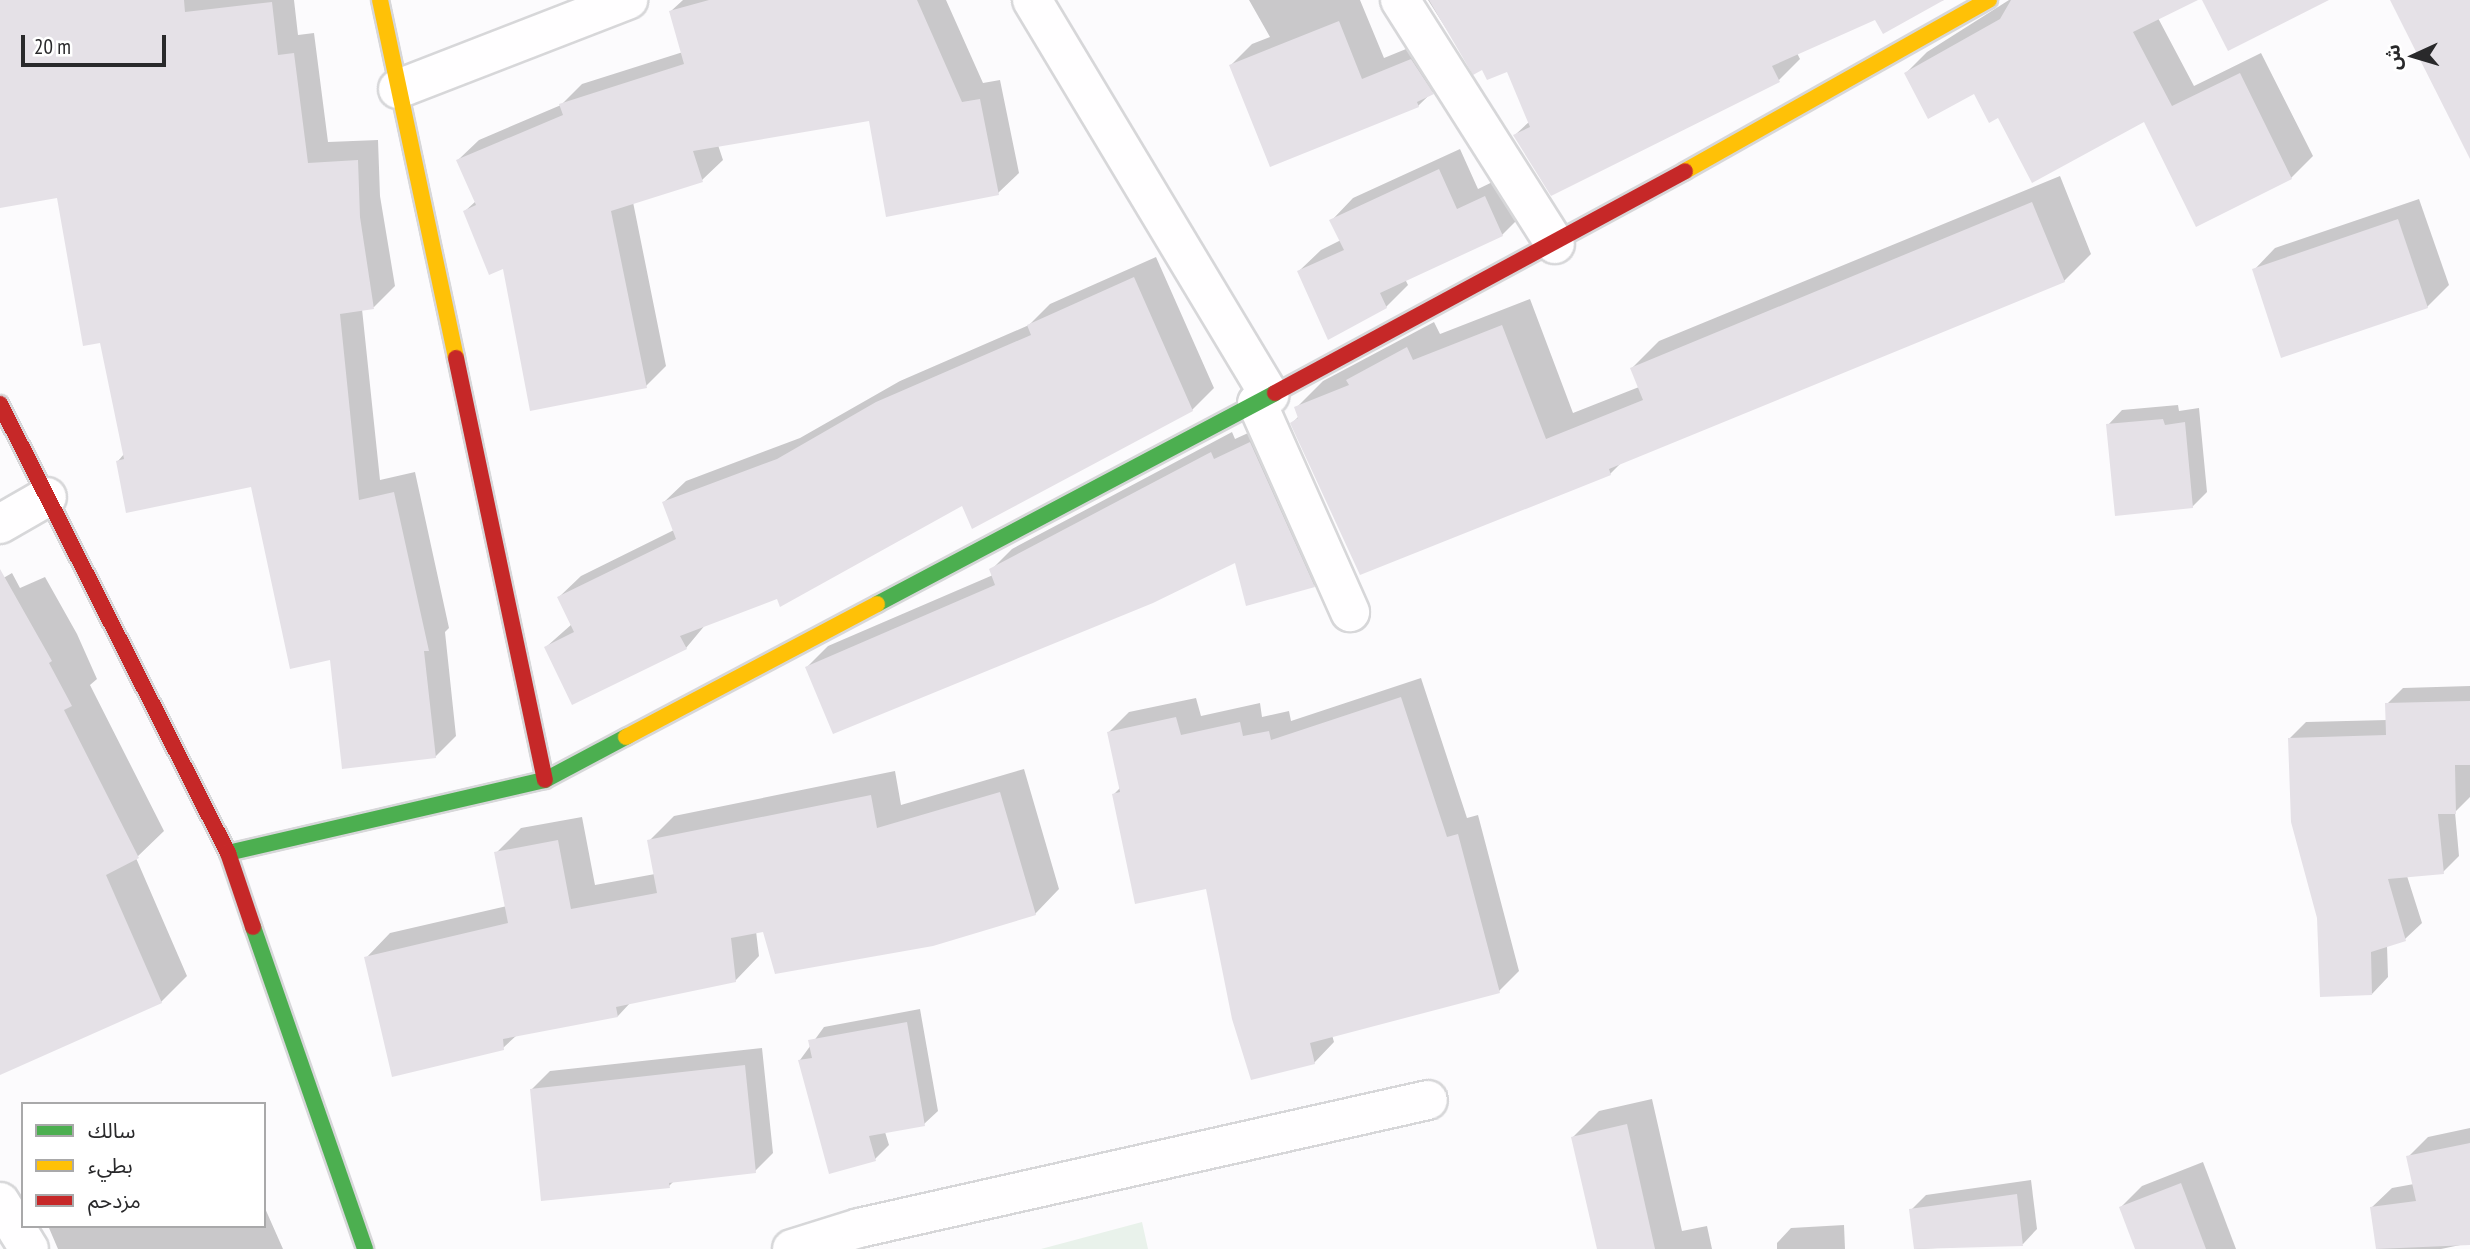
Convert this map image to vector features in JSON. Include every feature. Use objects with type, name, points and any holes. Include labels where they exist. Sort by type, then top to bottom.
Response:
[{"type":"street","points":[[380,0],[545,780]]},
{"type":"street","points":[[398,89],[628,0]]},
{"type":"street","points":[[1032,0],[1263,399],[1350,612]]},
{"type":"street","points":[[1400,0],[1555,244]]},
{"type":"street","points":[[228,853],[545,780],[1555,244],[1989,0]]},
{"type":"street","points":[[0,404],[228,853],[365,1249]]},
{"type":"street","points":[[0,524],[47,496]]},
{"type":"street","points":[[792,1249],[859,1228],[1428,1100]]},
{"type":"street","points":[[0,1202],[29,1249]]},
{"type":"shaded area","points":[[1142,1222],[1148,1249],[1041,1249]]},
{"type":"building","points":[[0,0],[184,0],[185,12],[272,2],[278,55],[294,53],[308,163],[358,160],[360,217],[374,309],[340,314],[359,500],[394,492],[429,651],[424,651],[436,758],[342,769],[330,660],[290,669],[251,487],[126,513],[116,461],[124,459],[100,343],[83,346],[57,198],[0,208]]},
{"type":"building","points":[[709,0],[917,0],[962,102],[980,99],[999,195],[886,217],[869,121],[693,151],[703,182],[611,211],[647,388],[530,411],[503,269],[489,275],[463,211],[476,205],[456,160],[563,115],[559,104],[684,64],[669,11]]},
{"type":"building","points":[[1429,0],[1944,0],[1883,34],[1875,20],[1772,66],[1780,82],[1551,196],[1513,135],[1530,127],[1507,72],[1487,80],[1482,70],[1473,75]]},
{"type":"building","points":[[2011,0],[2198,0],[2133,32],[2172,106],[2240,73],[2292,179],[2196,227],[2144,122],[2032,183],[1998,118],[1989,123],[1974,94],[1928,119],[1904,73],[2000,19]]},
{"type":"building","points":[[2202,0],[2329,0],[2228,51]]},
{"type":"building","points":[[2390,0],[2470,0],[2470,159]]},
{"type":"building","points":[[1339,21],[1362,79],[1411,59],[1434,94],[1417,102],[1419,107],[1270,167],[1229,65]]},
{"type":"building","points":[[1439,169],[1457,209],[1485,196],[1503,236],[1380,293],[1387,308],[1328,340],[1297,271],[1344,250],[1329,220]]},
{"type":"building","points":[[2032,202],[2065,282],[1609,469],[1611,475],[1360,575],[1290,423],[1298,418],[1294,407],[1349,385],[1346,380],[1407,347],[1413,360],[1502,325],[1546,439],[1643,400],[1630,368]]},
{"type":"building","points":[[2398,219],[2428,308],[2281,358],[2252,269]]},
{"type":"building","points":[[1134,277],[1193,411],[972,529],[962,506],[780,607],[777,599],[680,636],[687,649],[572,705],[544,647],[574,632],[557,597],[676,539],[662,502],[777,459],[876,402],[1031,335],[1027,325]]},
{"type":"building","points":[[2163,419],[2165,425],[2185,422],[2193,508],[2115,516],[2106,424]]},
{"type":"building","points":[[1250,442],[1315,587],[1246,606],[1235,563],[1153,603],[833,734],[805,667],[995,585],[989,569],[1211,452],[1214,459]]},
{"type":"building","points":[[0,569],[52,661],[49,663],[72,706],[64,710],[139,858],[106,875],[162,1003],[0,1075]]},
{"type":"building","points":[[1401,697],[1447,837],[1458,834],[1500,993],[1310,1043],[1315,1064],[1251,1080],[1232,1019],[1206,889],[1135,904],[1112,794],[1120,792],[1107,732],[1176,717],[1181,735],[1240,722],[1243,736],[1269,731],[1271,740]]},
{"type":"building","points":[[2470,701],[2470,765],[2455,765],[2456,814],[2438,814],[2444,874],[2388,879],[2406,941],[2371,952],[2372,995],[2320,997],[2317,918],[2291,822],[2288,738],[2386,735],[2385,703]]},
{"type":"building","points":[[1000,792],[1036,915],[933,946],[775,974],[763,932],[731,938],[736,982],[616,1007],[618,1017],[503,1039],[504,1050],[392,1077],[364,957],[508,923],[494,852],[558,840],[571,909],[657,893],[647,840],[871,795],[877,828]]},
{"type":"building","points":[[907,1022],[925,1126],[869,1136],[876,1161],[829,1174],[798,1060],[812,1058],[808,1040]]},
{"type":"building","points":[[745,1065],[756,1173],[669,1183],[670,1188],[541,1201],[530,1089]]},
{"type":"building","points":[[1627,1124],[1655,1249],[1597,1249],[1571,1137]]},
{"type":"building","points":[[2470,1143],[2470,1245],[2376,1249],[2370,1207],[2416,1201],[2406,1156]]},
{"type":"building","points":[[2181,1183],[2206,1249],[2135,1249],[2119,1207]]},
{"type":"building","points":[[2017,1194],[2023,1246],[1914,1249],[1909,1209]]},
{"type":"traffic: fast","points":[[877,604],[1275,393]]},
{"type":"traffic: fast","points":[[228,853],[545,780],[626,737]]},
{"type":"traffic: fast","points":[[253,927],[365,1249]]},
{"type":"traffic: slow","points":[[380,0],[456,358]]},
{"type":"traffic: slow","points":[[1685,171],[1989,0]]},
{"type":"traffic: slow","points":[[626,737],[877,604]]},
{"type":"traffic: jam","points":[[1275,393],[1685,171]]},
{"type":"traffic: jam","points":[[456,358],[545,780]]},
{"type":"traffic: jam","points":[[0,404],[228,853],[253,927]]}]
